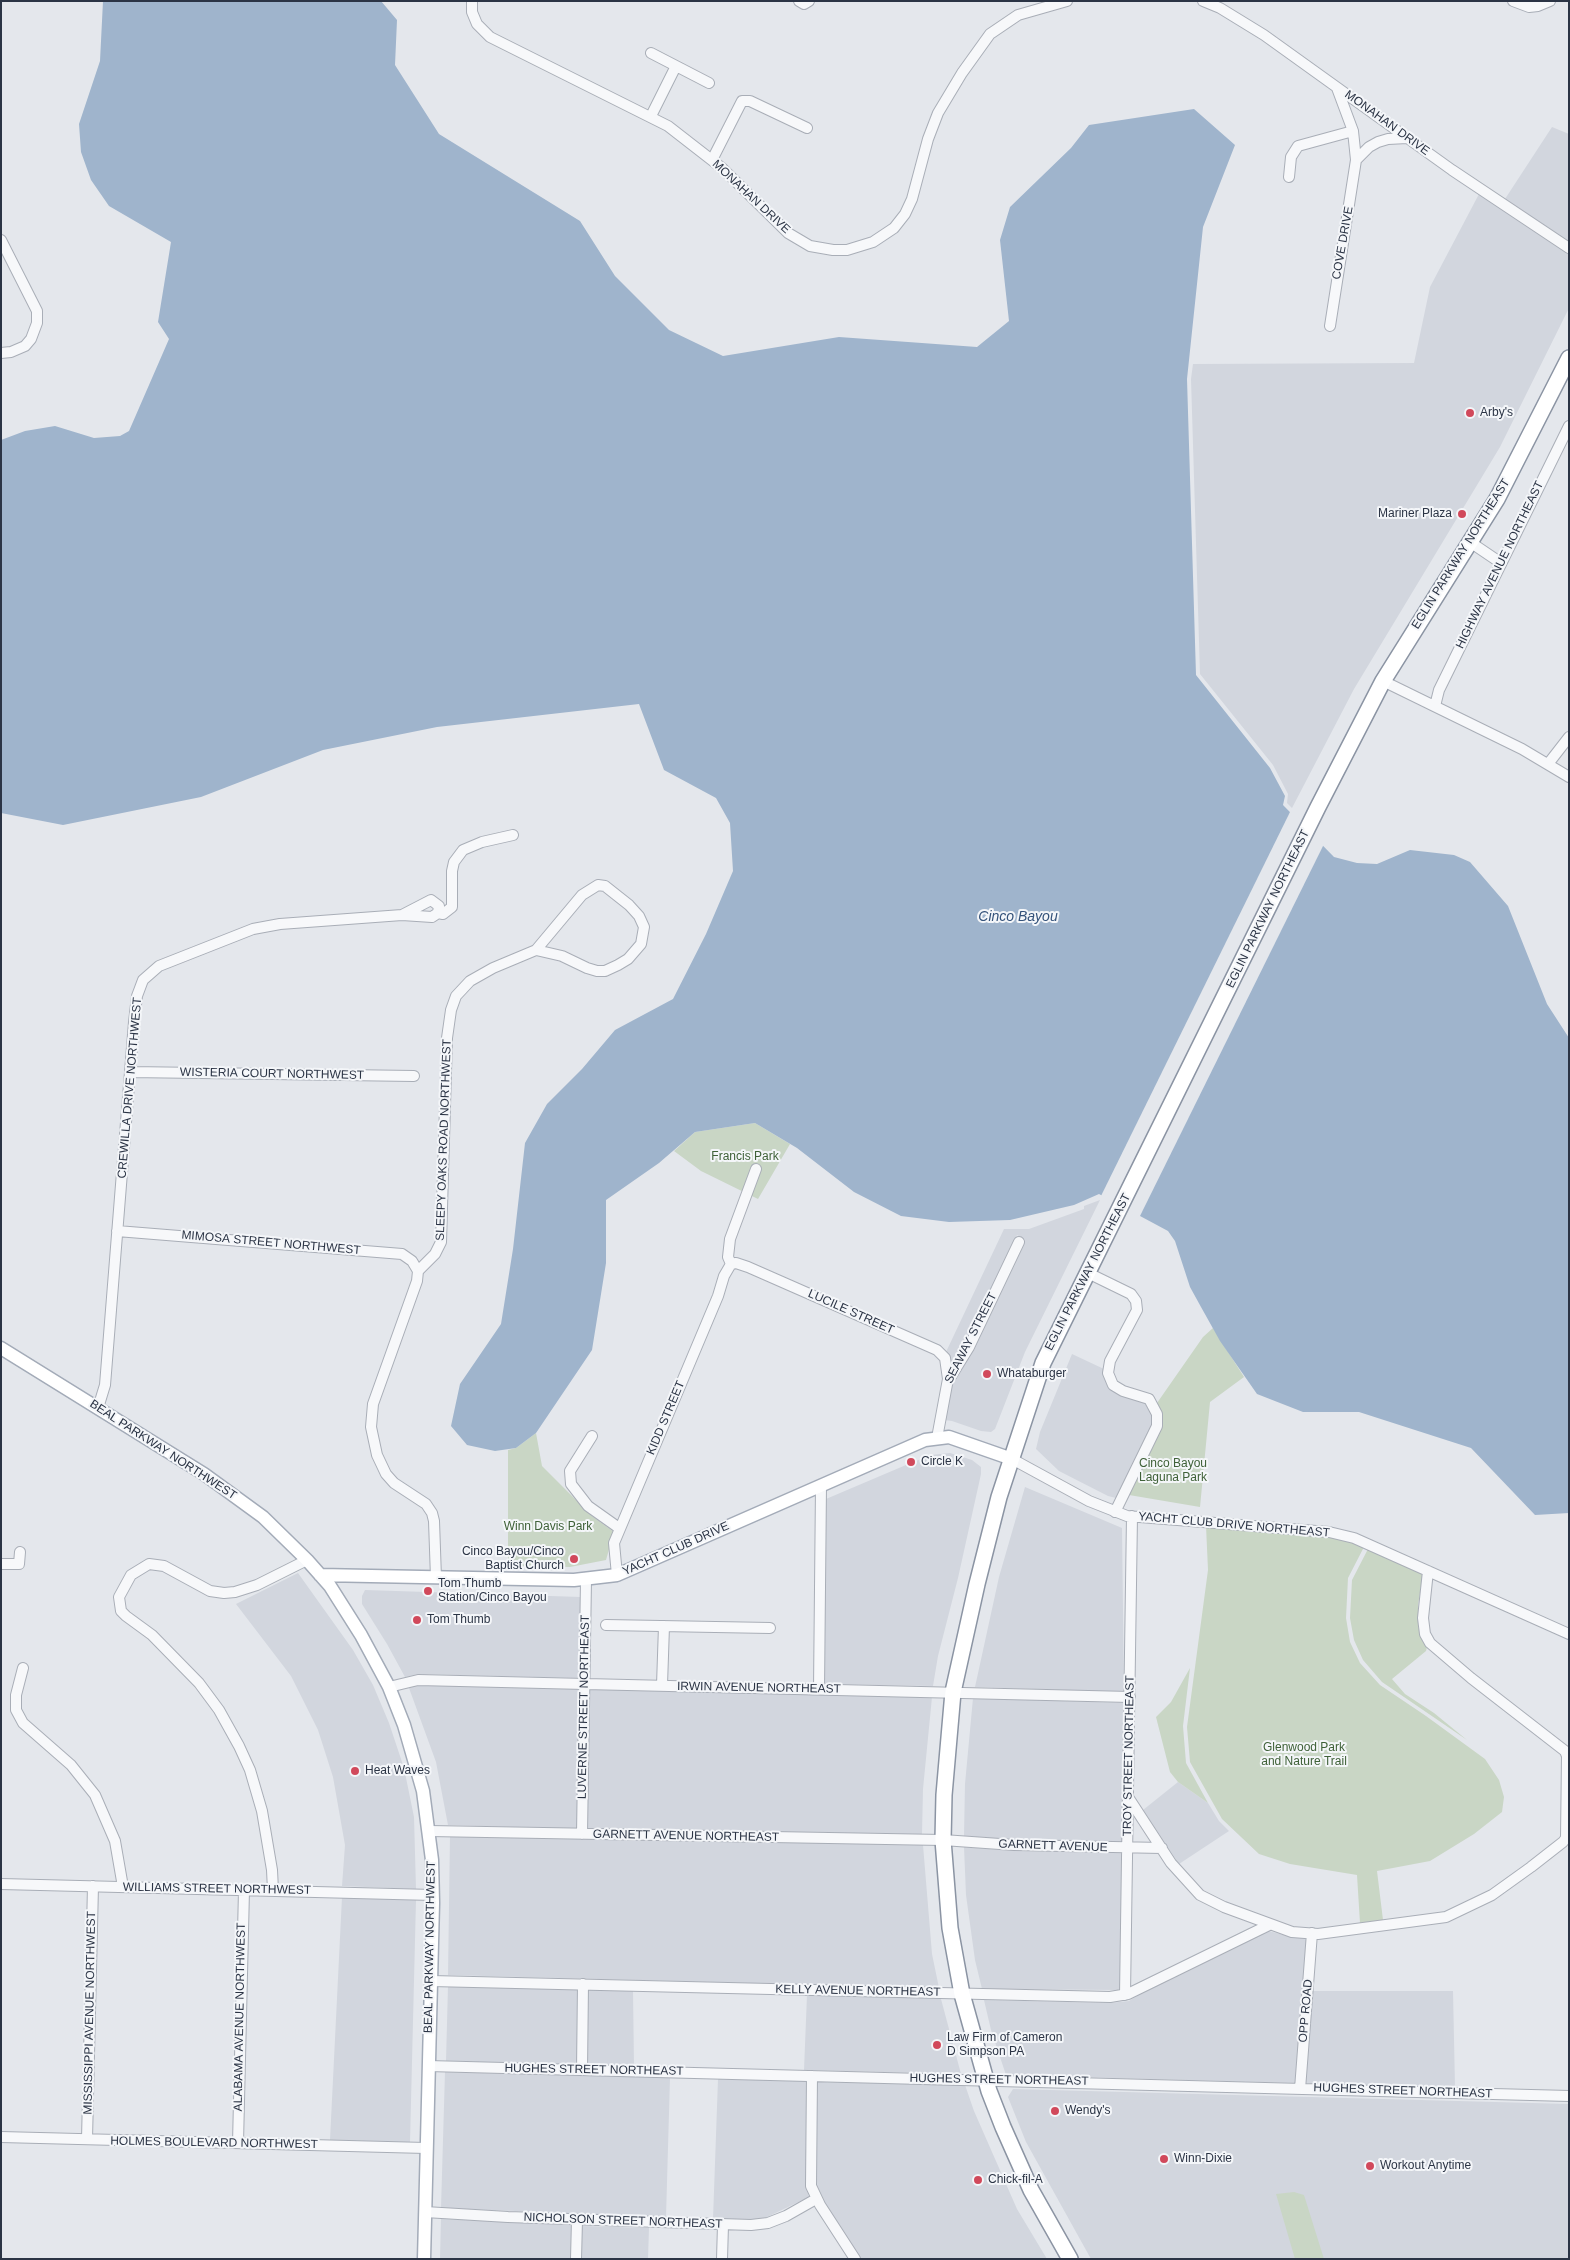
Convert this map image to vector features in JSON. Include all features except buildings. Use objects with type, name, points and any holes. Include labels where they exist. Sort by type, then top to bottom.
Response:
[{"type":"highway","name":"EGLIN PARKWAY NORTHEAST","points":[[1070,2259],[1047,2220],[1018,2163],[985,2080],[962,1994],[950,1928],[943,1840],[944,1778],[953,1692],[999,1497],[1043,1363],[1318,807],[1383,681],[1515,467],[1569,358]]},
{"type":"main road","name":"BEAL PARKWAY NORTHWEST","points":[[1,1348],[234,1494],[263,1517],[320,1575],[353,1621],[390,1687],[414,1756],[423,1791],[429,1831],[433,1895],[424,2259]]},
{"type":"main road","name":"YACHT CLUB DRIVE","points":[[320,1575],[586,1580],[617,1575],[926,1440],[949,1437],[1012,1459]]},
{"type":"street","name":"MONAHAN DRIVE","points":[[472,1],[472,12],[477,24],[490,37],[651,116],[682,136],[712,160],[788,233],[800,241],[816,247],[833,250],[861,247],[873,242],[894,228],[908,209],[928,139],[938,113],[981,44],[1001,24],[1018,14],[1066,1]]},
{"type":"street","points":[[799,1],[804,4],[809,1]]},
{"type":"street","name":"MONAHAN DRIVE","points":[[1203,1],[1239,18],[1407,138],[1569,248]]},
{"type":"street","points":[[1513,1],[1529,7],[1538,6],[1550,1]]},
{"type":"street","points":[[651,54],[709,83]]},
{"type":"street","points":[[651,116],[676,66]]},
{"type":"street","name":"COVE DRIVE","points":[[1330,326],[1356,160],[1353,131],[1337,87]]},
{"type":"street","points":[[712,160],[742,102],[750,100],[807,128]]},
{"type":"street","points":[[1289,177],[1291,157],[1298,146],[1353,131]]},
{"type":"street","points":[[1356,160],[1369,147],[1378,142],[1388,139],[1407,138]]},
{"type":"street","points":[[1,240],[37,311],[37,323],[31,338],[25,346],[10,352],[1,353]]},
{"type":"street","name":"HIGHWAY AVENUE NORTHEAST","points":[[1435,706],[1440,690],[1569,426]]},
{"type":"street","points":[[1470,542],[1501,563]]},
{"type":"street","points":[[1383,681],[1548,764],[1569,777]]},
{"type":"street","points":[[1548,764],[1569,737]]},
{"type":"street","points":[[438,913],[443,914],[452,907],[452,871],[454,862],[463,850],[482,842],[513,835]]},
{"type":"street","name":"SLEEPY OAKS ROAD NORTHWEST","points":[[418,1271],[435,1254],[442,1242],[447,1038],[451,1010],[456,996],[470,981],[493,968],[536,950],[582,895],[598,884],[606,886],[629,905],[639,916],[644,927],[644,936],[636,950],[618,965],[606,971],[587,968],[562,956],[536,950]]},
{"type":"street","name":"CREWILLA DRIVE NORTHWEST","points":[[98,1408],[105,1385],[137,996],[143,980],[159,966],[240,933],[259,928],[280,924],[402,915],[432,917],[438,913],[439,906],[431,900],[402,915]]},
{"type":"street","name":"WISTERIA COURT NORTHWEST","points":[[130,1072],[414,1076]]},
{"type":"street","points":[[731,1264],[728,1256],[730,1239],[756,1169]]},
{"type":"street","name":"MIMOSA STREET NORTHWEST","points":[[117,1231],[402,1254],[412,1261],[418,1271]]},
{"type":"street","name":"SEAWAY STREET","points":[[937,1438],[947,1381],[950,1381],[969,1347],[1019,1242]]},
{"type":"street","name":"LUCILE STREET","points":[[731,1264],[736,1263],[748,1266],[937,1350],[945,1358],[948,1368],[947,1381]]},
{"type":"street","name":"KIDD STREET","points":[[617,1575],[614,1543],[619,1528],[718,1296],[724,1276],[731,1264]]},
{"type":"street","points":[[418,1271],[417,1281],[373,1404],[371,1427],[377,1455],[386,1474],[394,1483],[426,1504],[432,1513],[435,1536],[436,1578]]},
{"type":"street","points":[[1088,1273],[1130,1294],[1136,1301],[1137,1310],[1110,1361],[1108,1373],[1113,1385],[1123,1391],[1149,1398],[1157,1414],[1156,1426],[1114,1512]]},
{"type":"street","points":[[592,1436],[573,1465],[569,1477],[571,1484],[588,1506],[619,1528]]},
{"type":"street","name":"YACHT CLUB DRIVE NORTHEAST","points":[[1012,1459],[1089,1501],[1114,1512],[1132,1516],[1330,1532],[1362,1541],[1569,1634]]},
{"type":"street","points":[[819,1689],[821,1486]]},
{"type":"street","name":"TROY STREET NORTHEAST","points":[[1125,1995],[1132,1516]]},
{"type":"street","points":[[1,1564],[19,1564],[20,1552]]},
{"type":"street","points":[[273,1890],[268,1838],[260,1803],[250,1770],[235,1738],[219,1710],[199,1683],[152,1635],[121,1611],[119,1597],[131,1574],[145,1565],[164,1566],[210,1591],[224,1593],[235,1592],[257,1585],[307,1560]]},
{"type":"street","points":[[1128,1797],[1172,1864],[1200,1895],[1224,1907],[1292,1932],[1312,1933],[1438,1919],[1454,1915],[1492,1895],[1550,1852],[1566,1838],[1568,1756],[1565,1751],[1430,1643],[1425,1634],[1423,1618],[1428,1571]]},
{"type":"street","name":"LUVERNE STREET NORTHEAST","points":[[582,1834],[586,1580]]},
{"type":"street","points":[[606,1625],[770,1628]]},
{"type":"street","points":[[662,1685],[664,1626]]},
{"type":"street","points":[[23,1668],[16,1694],[16,1710],[23,1723],[71,1765],[95,1795],[114,1840],[123,1887]]},
{"type":"street","name":"IRWIN AVENUE NORTHEAST","points":[[390,1687],[418,1680],[1130,1697]]},
{"type":"street","name":"GARNETT AVENUE NORTHEAST","points":[[429,1831],[943,1840]]},
{"type":"street","name":"GARNETT AVENUE","points":[[943,1840],[1014,1845],[1162,1848]]},
{"type":"street","name":"WILLIAMS STREET NORTHWEST","points":[[1,1884],[433,1895]]},
{"type":"street","name":"MISSISSIPPI AVENUE NORTHWEST","points":[[87,2140],[93,1886]]},
{"type":"street","name":"ALABAMA AVENUE NORTHWEST","points":[[238,2143],[244,1890]]},
{"type":"street","name":"KELLY AVENUE NORTHEAST","points":[[431,1981],[1110,1997],[1125,1995],[1269,1925]]},
{"type":"street","name":"OPP ROAD","points":[[1300,2088],[1312,1933]]},
{"type":"street","points":[[582,2070],[583,1984]]},
{"type":"street","name":"HUGHES STREET NORTHEAST","points":[[428,2066],[1569,2096]]},
{"type":"street","points":[[812,2076],[811,2186],[816,2199],[855,2259]]},
{"type":"street","name":"HOLMES BOULEVARD NORTHWEST","points":[[1,2137],[426,2148]]},
{"type":"street","name":"NICHOLSON STREET NORTHEAST","points":[[425,2212],[577,2220],[751,2225],[768,2223],[816,2199]]},
{"type":"street","points":[[576,2259],[577,2220]]},
{"type":"street","points":[[722,2259],[723,2225]]},
{"type":"shaded area","points":[[1552,127],[1569,134],[1569,241],[1505,199]]},
{"type":"shaded area","points":[[1479,194],[1569,254],[1569,308],[1500,447],[1354,689],[1292,808],[1287,803],[1288,794],[1273,765],[1200,674],[1191,379],[1193,364],[1414,363],[1430,287]]},
{"type":"shaded area","points":[[1100,1200],[1025,1352],[995,1429],[991,1432],[981,1431],[944,1420],[951,1386],[973,1349],[1025,1240],[1017,1235],[953,1366],[946,1352],[1004,1229],[1029,1229],[1084,1209],[1084,1206]]},
{"type":"shaded area","points":[[1072,1354],[1104,1369],[1104,1375],[1111,1390],[1122,1396],[1146,1403],[1152,1416],[1152,1424],[1116,1498],[1108,1496],[1059,1471],[1036,1449],[1040,1432]]},
{"type":"shaded area","points":[[950,1453],[972,1460],[981,1467],[981,1474],[958,1578],[938,1656],[933,1686],[824,1684],[826,1499],[931,1455]]},
{"type":"shaded area","points":[[1025,1487],[1122,1528],[1124,1692],[975,1687],[999,1577]]},
{"type":"shaded area","points":[[298,1573],[353,1650],[373,1685],[389,1723],[404,1768],[414,1817],[416,1889],[342,1886],[345,1845],[333,1777],[318,1730],[291,1676],[236,1604]]},
{"type":"shaded area","points":[[365,1590],[581,1597],[579,1678],[418,1674],[405,1677],[362,1604],[362,1596]]},
{"type":"shaded area","points":[[418,1685],[579,1689],[577,1829],[448,1825],[436,1762],[409,1688]]},
{"type":"shaded area","points":[[589,1689],[932,1697],[923,1789],[922,1834],[587,1829]]},
{"type":"shaded area","points":[[973,1698],[1124,1703],[1123,1842],[1014,1840],[964,1836],[965,1784]]},
{"type":"shaded area","points":[[1178,1782],[1208,1803],[1219,1821],[1229,1831],[1179,1864],[1143,1810]]},
{"type":"shaded area","points":[[450,1836],[923,1845],[932,1954],[939,1988],[448,1975]]},
{"type":"shaded area","points":[[964,1847],[1014,1851],[1122,1853],[1120,1990],[982,1989],[975,1960],[966,1895]]},
{"type":"shaded area","points":[[342,1897],[416,1900],[410,2142],[330,2140]]},
{"type":"shaded area","points":[[1269,1931],[1291,1937],[1307,1938],[1295,2083],[1006,2075],[991,2030],[984,2000],[1110,2003],[1129,2001],[1150,1988]]},
{"type":"shaded area","points":[[448,1986],[578,1990],[577,2065],[446,2061]]},
{"type":"shaded area","points":[[587,1990],[633,1991],[634,2066],[587,2065]]},
{"type":"shaded area","points":[[1312,1991],[1453,1991],[1455,2087],[1305,2083]]},
{"type":"shaded area","points":[[807,1995],[941,1999],[961,2074],[804,2070]]},
{"type":"shaded area","points":[[445,2072],[670,2078],[666,2217],[441,2208]]},
{"type":"shaded area","points":[[718,2079],[807,2081],[806,2175],[809,2197],[767,2217],[751,2220],[713,2219]]},
{"type":"shaded area","points":[[817,2082],[965,2085],[974,2111],[1017,2209],[1047,2259],[861,2259],[820,2197],[816,2185]]},
{"type":"shaded area","points":[[1013,2089],[1569,2104],[1569,2259],[1091,2259],[1026,2142],[1008,2097]]},
{"type":"shaded area","points":[[441,2219],[572,2225],[571,2259],[440,2259]]},
{"type":"shaded area","points":[[582,2226],[649,2228],[648,2259],[581,2259]]},
{"type":"green space","name":"Francis Park","points":[[755,1123],[790,1144],[758,1199],[701,1171],[674,1151],[695,1132]]},
{"type":"green space","name":"Cinco Bayou Laguna Park","points":[[1213,1328],[1244,1377],[1210,1402],[1200,1507],[1129,1495],[1152,1443],[1160,1410],[1157,1403],[1203,1337]]},
{"type":"green space","name":"Winn Davis Park","points":[[536,1433],[542,1466],[592,1516],[614,1532],[606,1560],[570,1567],[508,1566],[508,1450],[516,1448]]},
{"type":"green space","name":"Glenwood Park and Nature Trail","points":[[1206,1526],[1340,1537],[1365,1545],[1348,1578],[1346,1618],[1350,1642],[1360,1663],[1380,1685],[1485,1759],[1499,1780],[1504,1797],[1502,1812],[1474,1834],[1430,1861],[1377,1871],[1383,1920],[1360,1923],[1357,1875],[1290,1864],[1259,1854],[1222,1819],[1190,1762],[1187,1727],[1208,1570]]},
{"type":"green space","points":[[1368,1549],[1423,1574],[1418,1605],[1418,1625],[1421,1637],[1427,1647],[1426,1651],[1392,1679],[1405,1694],[1434,1713],[1467,1740],[1382,1682],[1363,1660],[1354,1640],[1350,1618],[1352,1580]]},
{"type":"green space","points":[[1190,1668],[1183,1726],[1186,1763],[1208,1803],[1178,1782],[1170,1772],[1156,1717],[1171,1702]]},
{"type":"green space","points":[[1294,2192],[1304,2195],[1324,2259],[1295,2259],[1276,2194]]},
{"type":"water","name":"Cinco Bayou","points":[[103,1],[381,1],[397,20],[395,65],[439,134],[580,221],[615,276],[669,330],[723,356],[839,337],[977,347],[1009,321],[1000,240],[1010,207],[1071,148],[1089,125],[1194,109],[1235,145],[1203,227],[1187,379],[1196,675],[1270,768],[1285,796],[1283,805],[1334,857],[1357,863],[1377,864],[1410,850],[1454,855],[1470,862],[1508,906],[1547,1004],[1569,1038],[1569,1513],[1535,1515],[1471,1448],[1359,1412],[1303,1412],[1257,1394],[1220,1341],[1190,1287],[1175,1241],[1168,1231],[1099,1194],[1074,1205],[1010,1220],[949,1222],[901,1216],[854,1192],[797,1148],[755,1123],[695,1132],[659,1163],[606,1200],[606,1263],[592,1350],[536,1433],[516,1448],[495,1451],[467,1445],[451,1426],[460,1384],[501,1324],[513,1249],[525,1143],[547,1104],[582,1069],[615,1030],[673,999],[706,934],[733,871],[730,823],[716,798],[664,770],[639,704],[437,727],[323,750],[201,797],[63,825],[1,813],[1,440],[25,431],[55,426],[94,438],[120,436],[129,431],[169,339],[158,322],[171,242],[109,206],[91,180],[81,152],[79,124],[100,61]]},
{"type":"pier","points":[[1291,810],[1324,844],[1139,1218],[1100,1198]]},
{"type":"place","name":"Arby's","points":[[1470,413]]},
{"type":"place","name":"Mariner Plaza","points":[[1462,514]]},
{"type":"place","name":"Whataburger","points":[[987,1374]]},
{"type":"place","name":"Circle K","points":[[911,1462]]},
{"type":"place","name":"Cinco Bayou/Cinco Baptist Church","points":[[574,1559]]},
{"type":"place","name":"Tom Thumb Station/Cinco Bayou","points":[[428,1591]]},
{"type":"place","name":"Tom Thumb","points":[[417,1620]]},
{"type":"place","name":"Heat Waves","points":[[355,1771]]},
{"type":"place","name":"Law Firm of Cameron D Simpson PA","points":[[937,2045]]},
{"type":"place","name":"Wendy's","points":[[1055,2111]]},
{"type":"place","name":"Winn-Dixie","points":[[1164,2159]]},
{"type":"place","name":"Workout Anytime","points":[[1370,2166]]},
{"type":"place","name":"Chick-fil-A","points":[[978,2180]]}]
